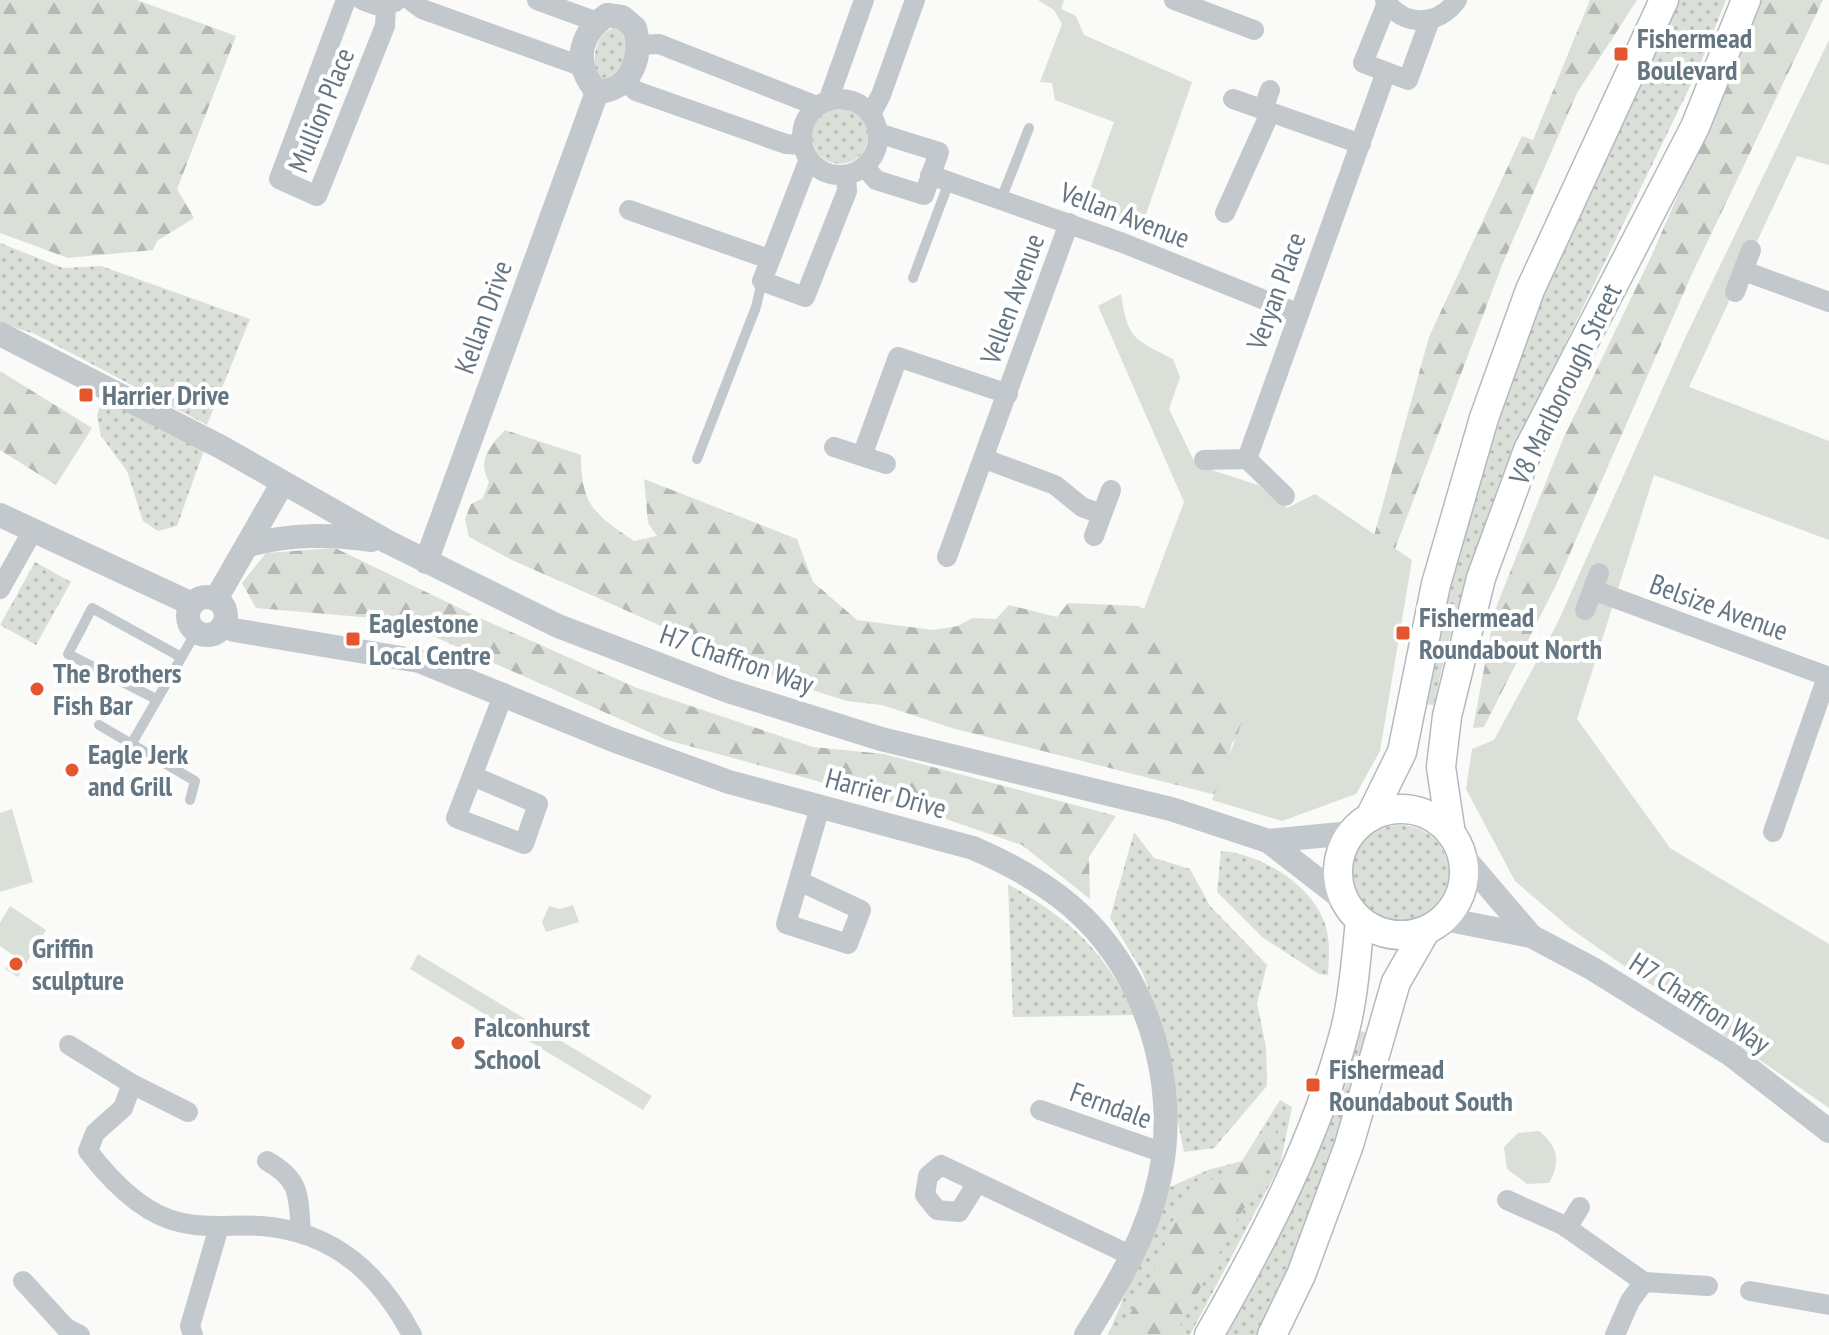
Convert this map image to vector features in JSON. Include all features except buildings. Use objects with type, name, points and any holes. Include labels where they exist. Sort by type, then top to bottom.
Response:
[{"type":"main road","name":"V8 Marlborough Street","points":[[1360,825],[1402,752],[1436,584],[1489,403],[1530,290],[1664,0]]},
{"type":"main road","name":"V8 Marlborough Street","points":[[1456,844],[1441,767],[1447,716],[1481,578],[1528,450],[1695,127],[1746,0]]},
{"type":"main road","points":[[1209,1335],[1260,1243],[1314,1125],[1345,1028],[1353,975],[1352,911],[1338,866],[1360,825],[1386,811],[1413,811],[1438,822],[1456,844],[1462,889],[1396,982],[1349,1145],[1312,1246],[1272,1335]]},
{"type":"main road","points":[[1352,911],[1392,935],[1435,925]]},
{"type":"street","name":"Mullion Place","points":[[346,0],[279,179],[317,196],[392,2]]},
{"type":"street","points":[[362,0],[392,2]]},
{"type":"street","points":[[410,0],[422,9],[581,66]]},
{"type":"street","points":[[537,0],[597,22]]},
{"type":"street","points":[[864,0],[823,103],[804,123],[806,152],[762,281],[805,297],[855,171],[873,157],[881,95],[915,0]]},
{"type":"street","points":[[1174,0],[1254,30]]},
{"type":"street","points":[[1430,20],[1408,80],[1363,63],[1386,2],[1406,18],[1430,20],[1447,12],[1457,0]]},
{"type":"street","points":[[625,9],[635,28],[639,45],[638,57],[625,81],[611,91],[597,92],[581,66],[581,50],[597,22],[625,9]]},
{"type":"street","points":[[625,81],[636,91],[806,152],[832,174],[855,171],[924,195],[940,178],[939,152],[875,123],[851,100],[823,103],[659,44],[639,45]]},
{"type":"street","name":"Veryan Place","points":[[1247,459],[1386,72]]},
{"type":"street","points":[[1225,213],[1266,112],[1270,90]]},
{"type":"street","name":"Kellan Drive","points":[[426,562],[597,92]]},
{"type":"street","points":[[1233,99],[1361,144]]},
{"type":"street","name":"Vellan Avenue","points":[[940,178],[1002,197],[1297,313]]},
{"type":"street","points":[[629,210],[769,259]]},
{"type":"street","name":"Vellen Avenue","points":[[947,557],[1069,223]]},
{"type":"street","points":[[1735,292],[1751,250]]},
{"type":"street","points":[[1744,271],[1829,302]]},
{"type":"street","name":"H7 Chaffron Way","points":[[0,334],[193,432],[426,562],[558,626],[728,691],[881,739],[1171,809],[1268,841],[1352,911]]},
{"type":"street","name":"Vellen Avenue","points":[[862,456],[898,357],[1008,394]]},
{"type":"street","points":[[834,447],[886,464]]},
{"type":"street","points":[[985,459],[1055,485],[1082,507],[1101,514]]},
{"type":"street","points":[[1204,460],[1247,459],[1285,496]]},
{"type":"street","points":[[216,599],[282,484]]},
{"type":"street","points":[[1094,536],[1111,490]]},
{"type":"street","points":[[0,515],[192,604]]},
{"type":"street","points":[[0,589],[7,560],[32,532]]},
{"type":"street","points":[[248,545],[288,535],[322,534],[388,542]]},
{"type":"street","name":"Belsize Avenue","points":[[1585,610],[1596,582],[1828,677],[1773,832]]},
{"type":"street","points":[[200,598],[216,599],[224,606],[223,625],[214,633],[196,632],[189,624],[188,612],[192,604],[200,598]]},
{"type":"street","name":"Harrier Drive","points":[[223,625],[234,630],[419,661],[504,693],[613,740],[729,782],[973,848],[1041,884],[1095,930],[1114,954],[1144,1010],[1165,1085],[1164,1153],[1156,1191],[1132,1256],[1086,1335]]},
{"type":"street","points":[[473,776],[504,693]]},
{"type":"street","points":[[799,881],[820,807]]},
{"type":"street","name":"H7 Chaffron Way","points":[[1268,841],[1360,825]]},
{"type":"street","name":"H7 Chaffron Way","points":[[1456,844],[1531,936],[1730,1054],[1829,1131]]},
{"type":"street","name":"H7 Chaffron Way","points":[[1435,925],[1531,936]]},
{"type":"street","points":[[69,1045],[132,1084],[188,1112]]},
{"type":"street","points":[[132,1084],[123,1108],[95,1133],[88,1151],[103,1170],[149,1210],[181,1223],[219,1227],[261,1226],[301,1232],[339,1247],[376,1283],[412,1335]]},
{"type":"street","name":"Ferndale","points":[[1040,1110],[1164,1153]]},
{"type":"street","points":[[267,1161],[288,1173],[298,1192],[301,1232]]},
{"type":"street","points":[[977,1183],[1132,1256]]},
{"type":"street","points":[[1507,1200],[1567,1228],[1644,1282],[1708,1286]]},
{"type":"street","points":[[1567,1228],[1580,1207]]},
{"type":"street","points":[[193,1335],[190,1326],[219,1227]]},
{"type":"street","points":[[23,1281],[66,1328],[80,1335]]},
{"type":"street","points":[[1615,1335],[1630,1301],[1644,1282]]},
{"type":"street","points":[[1750,1291],[1829,1305]]},
{"type":"lane","points":[[1002,197],[1029,128]]},
{"type":"lane","points":[[913,278],[940,178]]},
{"type":"lane","points":[[697,459],[756,307],[762,281]]},
{"type":"lane","points":[[156,699],[68,654],[92,608],[181,657]]},
{"type":"lane","points":[[132,743],[196,632]]},
{"type":"lane","points":[[99,725],[195,781],[190,800]]},
{"type":"green space","points":[[0,0],[137,0],[236,36],[177,189],[194,218],[157,241],[153,250],[68,258],[0,233]]},
{"type":"green space","points":[[1038,0],[1064,0],[1061,9],[1076,16],[1084,35],[1192,82],[1139,234],[1083,209],[1114,122],[1055,100],[1052,83],[1040,82],[1062,24],[1054,10]]},
{"type":"green space","points":[[1590,0],[1637,0],[1577,93],[1502,265],[1384,578],[1346,637],[1429,337],[1522,136],[1533,140]]},
{"type":"green space","points":[[1678,0],[1726,0],[1697,72],[1505,468],[1465,585],[1434,705],[1420,704],[1467,514],[1527,327],[1577,207]]},
{"type":"green space","points":[[1762,0],[1823,0],[1691,276],[1557,583],[1484,727],[1473,728],[1495,610],[1563,439],[1651,257]]},
{"type":"green space","points":[[618,26],[627,37],[626,52],[615,73],[602,80],[595,73],[598,44],[605,33]]},
{"type":"green space","points":[[1829,40],[1829,165],[1797,156],[1689,387],[1829,441],[1829,540],[1654,475],[1577,719],[1670,848],[1829,944],[1829,1108],[1571,929],[1515,881],[1466,789],[1472,749],[1494,740],[1557,624],[1686,336]]},
{"type":"green space","points":[[840,108],[860,116],[868,136],[860,156],[840,164],[820,156],[812,136],[820,116]]},
{"type":"green space","points":[[0,243],[63,268],[101,266],[250,319],[207,425],[35,334],[0,323]]},
{"type":"green space","points":[[1121,294],[1130,330],[1141,342],[1173,359],[1180,377],[1169,409],[1196,465],[1258,485],[1287,508],[1315,494],[1412,560],[1380,751],[1356,794],[1282,821],[1212,800],[1244,717],[1142,614],[1184,502],[1098,306]]},
{"type":"green space","points":[[0,371],[92,428],[56,485],[0,450]]},
{"type":"green space","points":[[105,386],[207,442],[177,526],[158,531],[143,521],[127,471],[101,436],[97,416]]},
{"type":"green space","points":[[505,430],[581,455],[584,486],[592,507],[634,541],[657,536],[648,523],[644,479],[797,539],[813,582],[857,620],[933,630],[958,626],[972,618],[996,619],[1009,605],[1057,617],[1068,603],[1138,606],[1180,625],[1253,718],[1232,743],[1220,796],[952,728],[882,705],[847,701],[790,683],[512,560],[469,537],[465,519],[471,504],[483,498],[489,482],[484,467],[486,454]]},
{"type":"green space","points":[[335,548],[480,618],[637,688],[813,747],[884,754],[1116,816],[1089,857],[1090,899],[1022,845],[905,805],[667,740],[397,620],[256,608],[242,583],[266,553]]},
{"type":"green space","points":[[35,562],[71,582],[36,645],[0,625]]},
{"type":"green space","points":[[12,809],[33,882],[0,892],[0,813]]},
{"type":"green space","points":[[1400,825],[1419,829],[1434,840],[1445,855],[1449,874],[1445,893],[1434,908],[1419,919],[1400,923],[1381,919],[1366,908],[1355,893],[1351,874],[1355,855],[1366,840],[1381,829]]},
{"type":"green space","points":[[1134,832],[1154,858],[1190,869],[1210,906],[1267,965],[1257,1003],[1266,1047],[1267,1086],[1214,1148],[1184,1152],[1156,1012],[1143,973],[1110,918]]},
{"type":"green space","points":[[1221,851],[1251,857],[1266,864],[1306,893],[1326,926],[1328,975],[1319,974],[1262,937],[1217,892]]},
{"type":"green space","points":[[1008,884],[1050,910],[1083,938],[1111,972],[1135,1015],[1013,1017]]},
{"type":"green space","points":[[573,905],[579,922],[546,932],[542,922],[549,906],[560,909]]},
{"type":"green space","points":[[10,906],[46,930],[18,977],[5,969],[13,955],[0,946],[0,923]]},
{"type":"green space","points":[[418,954],[652,1096],[643,1110],[410,969]]},
{"type":"green space","points":[[1359,1031],[1373,1033],[1363,1072],[1338,1149],[1292,1263],[1257,1335],[1226,1335],[1267,1262],[1302,1187]]},
{"type":"green space","points":[[1280,1100],[1292,1107],[1280,1165],[1190,1335],[1108,1335],[1170,1187],[1208,1170],[1242,1161]]},
{"type":"green space","points":[[1277,1127],[1263,1184],[1242,1211],[1175,1335],[1119,1335],[1160,1258],[1175,1215],[1189,1188],[1238,1165]]},
{"type":"green space","points":[[1539,1131],[1554,1149],[1555,1168],[1549,1183],[1527,1184],[1507,1169],[1504,1147],[1518,1133]]},
{"type":"place","name":"Fishermead Boulevard","points":[[1621,54]]},
{"type":"place","name":"Harrier Drive","points":[[86,395]]},
{"type":"place","name":"Fishermead Roundabout North","points":[[1403,633]]},
{"type":"place","name":"Eaglestone Local Centre","points":[[353,639]]},
{"type":"place","name":"The Brothers Fish Bar","points":[[37,689]]},
{"type":"place","name":"Eagle Jerk and Grill","points":[[72,770]]},
{"type":"place","name":"Griffin sculpture","points":[[16,964]]},
{"type":"place","name":"Falconhurst School","points":[[458,1043]]},
{"type":"place","name":"Fishermead Roundabout South","points":[[1313,1085]]}]
